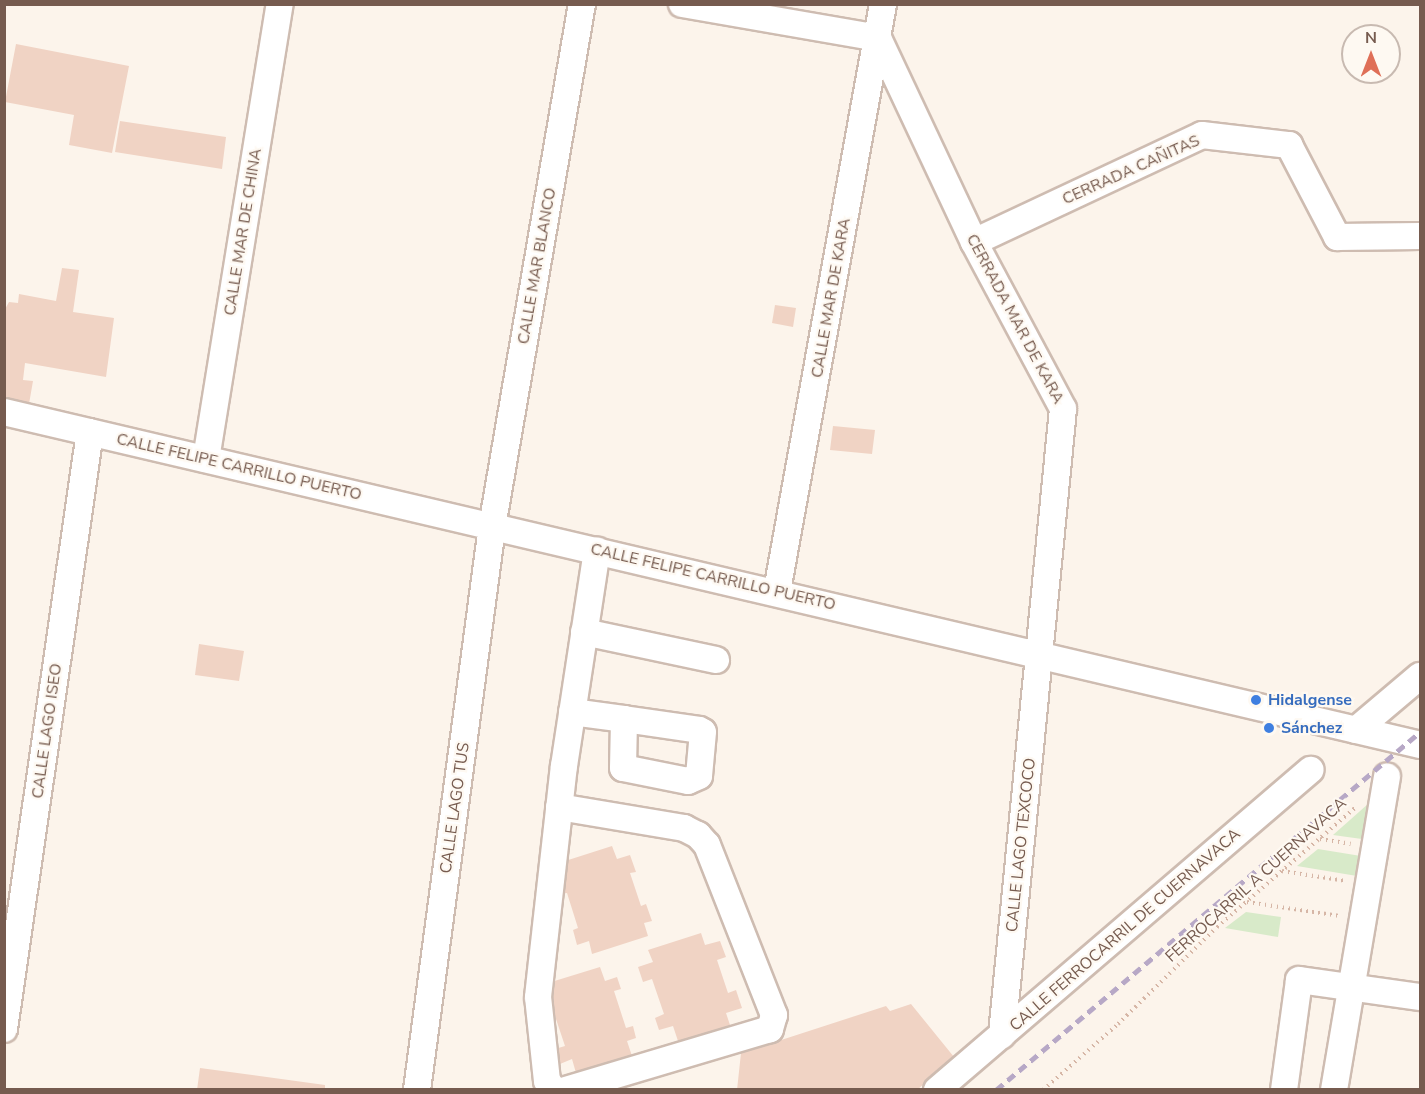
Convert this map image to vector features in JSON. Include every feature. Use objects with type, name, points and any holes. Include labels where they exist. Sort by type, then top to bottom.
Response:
[{"type":"street","name":"CALLE MAR DE CHINA","points":[[206,459],[280,4]]},
{"type":"street","name":"CALLE MAR BLANCO","points":[[492,527],[582,4]]},
{"type":"street","points":[[682,4],[878,38]]},
{"type":"street","name":"CALLE MAR DE KARA","points":[[777,591],[883,4]]},
{"type":"street","name":"CERRADA MAR DE KARA","points":[[878,38],[974,242],[1063,409],[1040,655]]},
{"type":"street","name":"CERRADA CAÑITAS","points":[[974,242],[1202,135],[1288,146],[1337,237],[1420,236]]},
{"type":"street","name":"CALLE FELIPE CARRILLO PUERTO","points":[[4,412],[492,527],[777,591],[1420,745]]},
{"type":"street","name":"CALLE LAGO ISEO","points":[[4,1029],[90,432]]},
{"type":"street","name":"CALLE LAGO TUS","points":[[417,1089],[492,527]]},
{"type":"street","points":[[554,1089],[547,1081],[538,997],[559,807],[597,551]]},
{"type":"street","points":[[584,632],[716,660]]},
{"type":"street","name":"CALLE LAGO TEXCOCO","points":[[1002,1035],[1040,655]]},
{"type":"street","points":[[1356,730],[1420,676]]},
{"type":"street","points":[[572,712],[624,719]]},
{"type":"street","name":"CALLE FERROCARRIL DE CUERNAVACA","points":[[938,1089],[1311,770]]},
{"type":"street","points":[[1334,1089],[1387,779]]},
{"type":"street","points":[[559,807],[684,828],[698,836],[707,845],[774,1015],[770,1029],[565,1089]]},
{"type":"street","points":[[1284,1089],[1299,980],[1350,985],[1420,997]]},
{"type":"path","name":"FERROCARRIL A CUERNAVACA","points":[[1043,1089],[1246,902],[1387,779]]},
{"type":"path","points":[[1319,839],[1374,848]]},
{"type":"path","points":[[1282,871],[1368,885]]},
{"type":"path","points":[[1246,902],[1362,920]]},
{"type":"green space","points":[[1377,796],[1369,840],[1333,835]]},
{"type":"green space","points":[[1318,849],[1367,857],[1363,877],[1297,866]]},
{"type":"green space","points":[[1246,912],[1281,917],[1278,937],[1225,928]]},
{"type":"building","points":[[16,44],[129,66],[112,153],[69,145],[74,115],[5,102]]},
{"type":"building","points":[[120,121],[226,137],[222,169],[115,152]]},
{"type":"building","points":[[62,268],[79,270],[73,312],[114,318],[106,377],[25,363],[23,380],[33,381],[29,404],[4,400],[4,311],[9,302],[18,303],[19,294],[56,301]]},
{"type":"building","points":[[775,305],[796,308],[793,327],[772,323]]},
{"type":"building","points":[[833,426],[875,430],[872,454],[830,450]]},
{"type":"building","points":[[199,644],[244,651],[239,681],[195,675]]},
{"type":"building","points":[[612,846],[617,859],[630,855],[636,872],[630,873],[641,906],[646,904],[652,921],[644,923],[648,936],[592,954],[589,941],[577,945],[573,930],[578,928],[567,893],[561,894],[557,881],[567,878],[562,862]]},
{"type":"building","points":[[701,933],[705,945],[720,941],[726,957],[717,960],[728,993],[736,990],[742,1008],[726,1013],[731,1028],[679,1044],[673,1026],[659,1030],[655,1018],[664,1014],[652,979],[643,982],[638,967],[653,962],[648,950]]},
{"type":"building","points":[[600,967],[605,981],[617,977],[621,989],[614,991],[626,1028],[633,1026],[636,1038],[627,1041],[632,1056],[576,1073],[572,1059],[560,1064],[555,1049],[565,1046],[554,1013],[545,1016],[541,1002],[552,999],[548,983]]},
{"type":"building","points":[[911,1004],[954,1057],[917,1090],[737,1090],[741,1053],[886,1006],[890,1011]]},
{"type":"building","points":[[200,1068],[325,1085],[325,1090],[197,1090]]},
{"type":"railway","points":[[996,1090],[1420,732]]},
{"type":"place","name":"Hidalgense","points":[[1256,700]]},
{"type":"place","name":"Sánchez","points":[[1269,728]]}]
